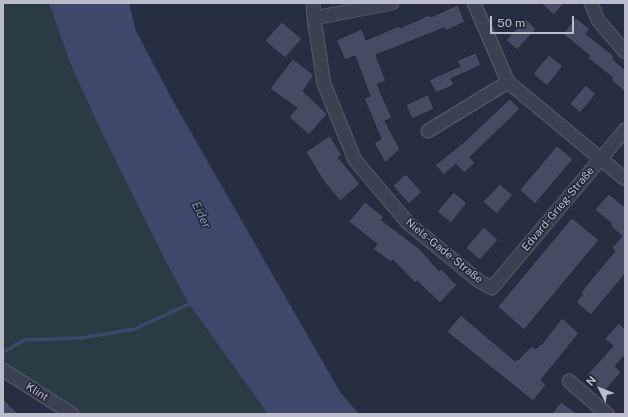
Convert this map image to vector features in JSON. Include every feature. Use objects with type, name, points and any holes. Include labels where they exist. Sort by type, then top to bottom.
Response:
[{"type":"street","name":"Niels-Gade-Straße","points":[[312,3],[324,84],[355,160],[408,223],[479,281],[492,288]]},
{"type":"street","points":[[314,18],[392,3]]},
{"type":"street","points":[[474,3],[508,82],[625,179]]},
{"type":"street","points":[[591,3],[598,20],[625,52]]},
{"type":"street","points":[[428,131],[508,82]]},
{"type":"street","name":"Edvard-Grieg-Straße","points":[[492,288],[625,130]]},
{"type":"street","name":"Klint","points":[[3,370],[72,414]]},
{"type":"street","points":[[569,381],[607,414]]},
{"type":"shaded area","points":[[3,3],[49,3],[70,63],[101,131],[163,256],[189,304],[268,414],[72,414],[3,370]]},
{"type":"water","name":"Eider","points":[[49,3],[129,3],[136,31],[173,101],[340,392],[359,414],[268,414],[189,304],[163,256],[101,131],[70,63]]},
{"type":"building","points":[[541,3],[564,3],[554,15]]},
{"type":"building","points":[[458,5],[465,22],[445,31],[444,28],[376,55],[386,81],[377,84],[392,118],[385,121],[400,149],[385,163],[374,143],[381,139],[364,98],[370,96],[355,56],[345,60],[336,40],[362,29],[366,40],[399,26],[400,28],[429,15],[430,17]]},
{"type":"building","points":[[576,18],[590,29],[586,34],[614,56],[613,59],[625,70],[625,92],[611,80],[613,78],[588,58],[590,56],[563,34]]},
{"type":"building","points":[[526,19],[536,29],[517,50],[506,40]]},
{"type":"building","points":[[282,22],[302,39],[285,58],[265,41]]},
{"type":"building","points":[[476,53],[481,65],[451,79],[454,85],[436,93],[429,80],[460,66],[457,61]]},
{"type":"building","points":[[549,55],[563,66],[547,86],[533,74]]},
{"type":"building","points":[[293,59],[314,75],[303,91],[327,114],[309,135],[289,117],[297,108],[270,89]]},
{"type":"building","points":[[586,85],[596,94],[580,113],[570,104]]},
{"type":"building","points":[[428,95],[434,109],[412,119],[406,105]]},
{"type":"building","points":[[510,99],[520,109],[470,157],[475,163],[464,173],[456,164],[444,175],[435,165],[464,142]]},
{"type":"building","points":[[330,136],[342,155],[338,157],[360,184],[340,201],[322,179],[306,152]]},
{"type":"building","points":[[557,146],[573,159],[535,204],[520,190]]},
{"type":"building","points":[[406,174],[422,192],[409,204],[393,186]]},
{"type":"building","points":[[500,184],[513,195],[497,214],[483,202]]},
{"type":"building","points":[[454,192],[467,203],[451,223],[437,212]]},
{"type":"building","points":[[609,194],[625,207],[625,274],[591,315],[576,302],[583,294],[581,292],[615,251],[612,248],[622,236],[610,226],[612,224],[595,210]]},
{"type":"building","points":[[365,202],[384,217],[381,220],[419,248],[439,271],[441,269],[457,285],[440,303],[417,281],[415,283],[393,260],[391,262],[373,249],[377,244],[349,222]]},
{"type":"building","points":[[572,218],[599,240],[524,330],[498,307]]},
{"type":"building","points":[[484,227],[498,240],[480,260],[466,248]]},
{"type":"building","points":[[461,315],[515,361],[517,359],[518,360],[532,346],[536,349],[540,344],[541,345],[562,318],[579,333],[541,380],[546,385],[533,401],[447,332]]},
{"type":"building","points":[[619,323],[625,329],[625,355],[615,366],[621,372],[604,392],[586,376],[613,346],[605,339]]},
{"type":"building","points":[[3,399],[18,414],[3,414]]},
{"type":"building","points":[[561,402],[578,414],[552,414]]},
{"type":"waterway","points":[[3,352],[25,340],[81,338],[135,329],[189,304]]}]
